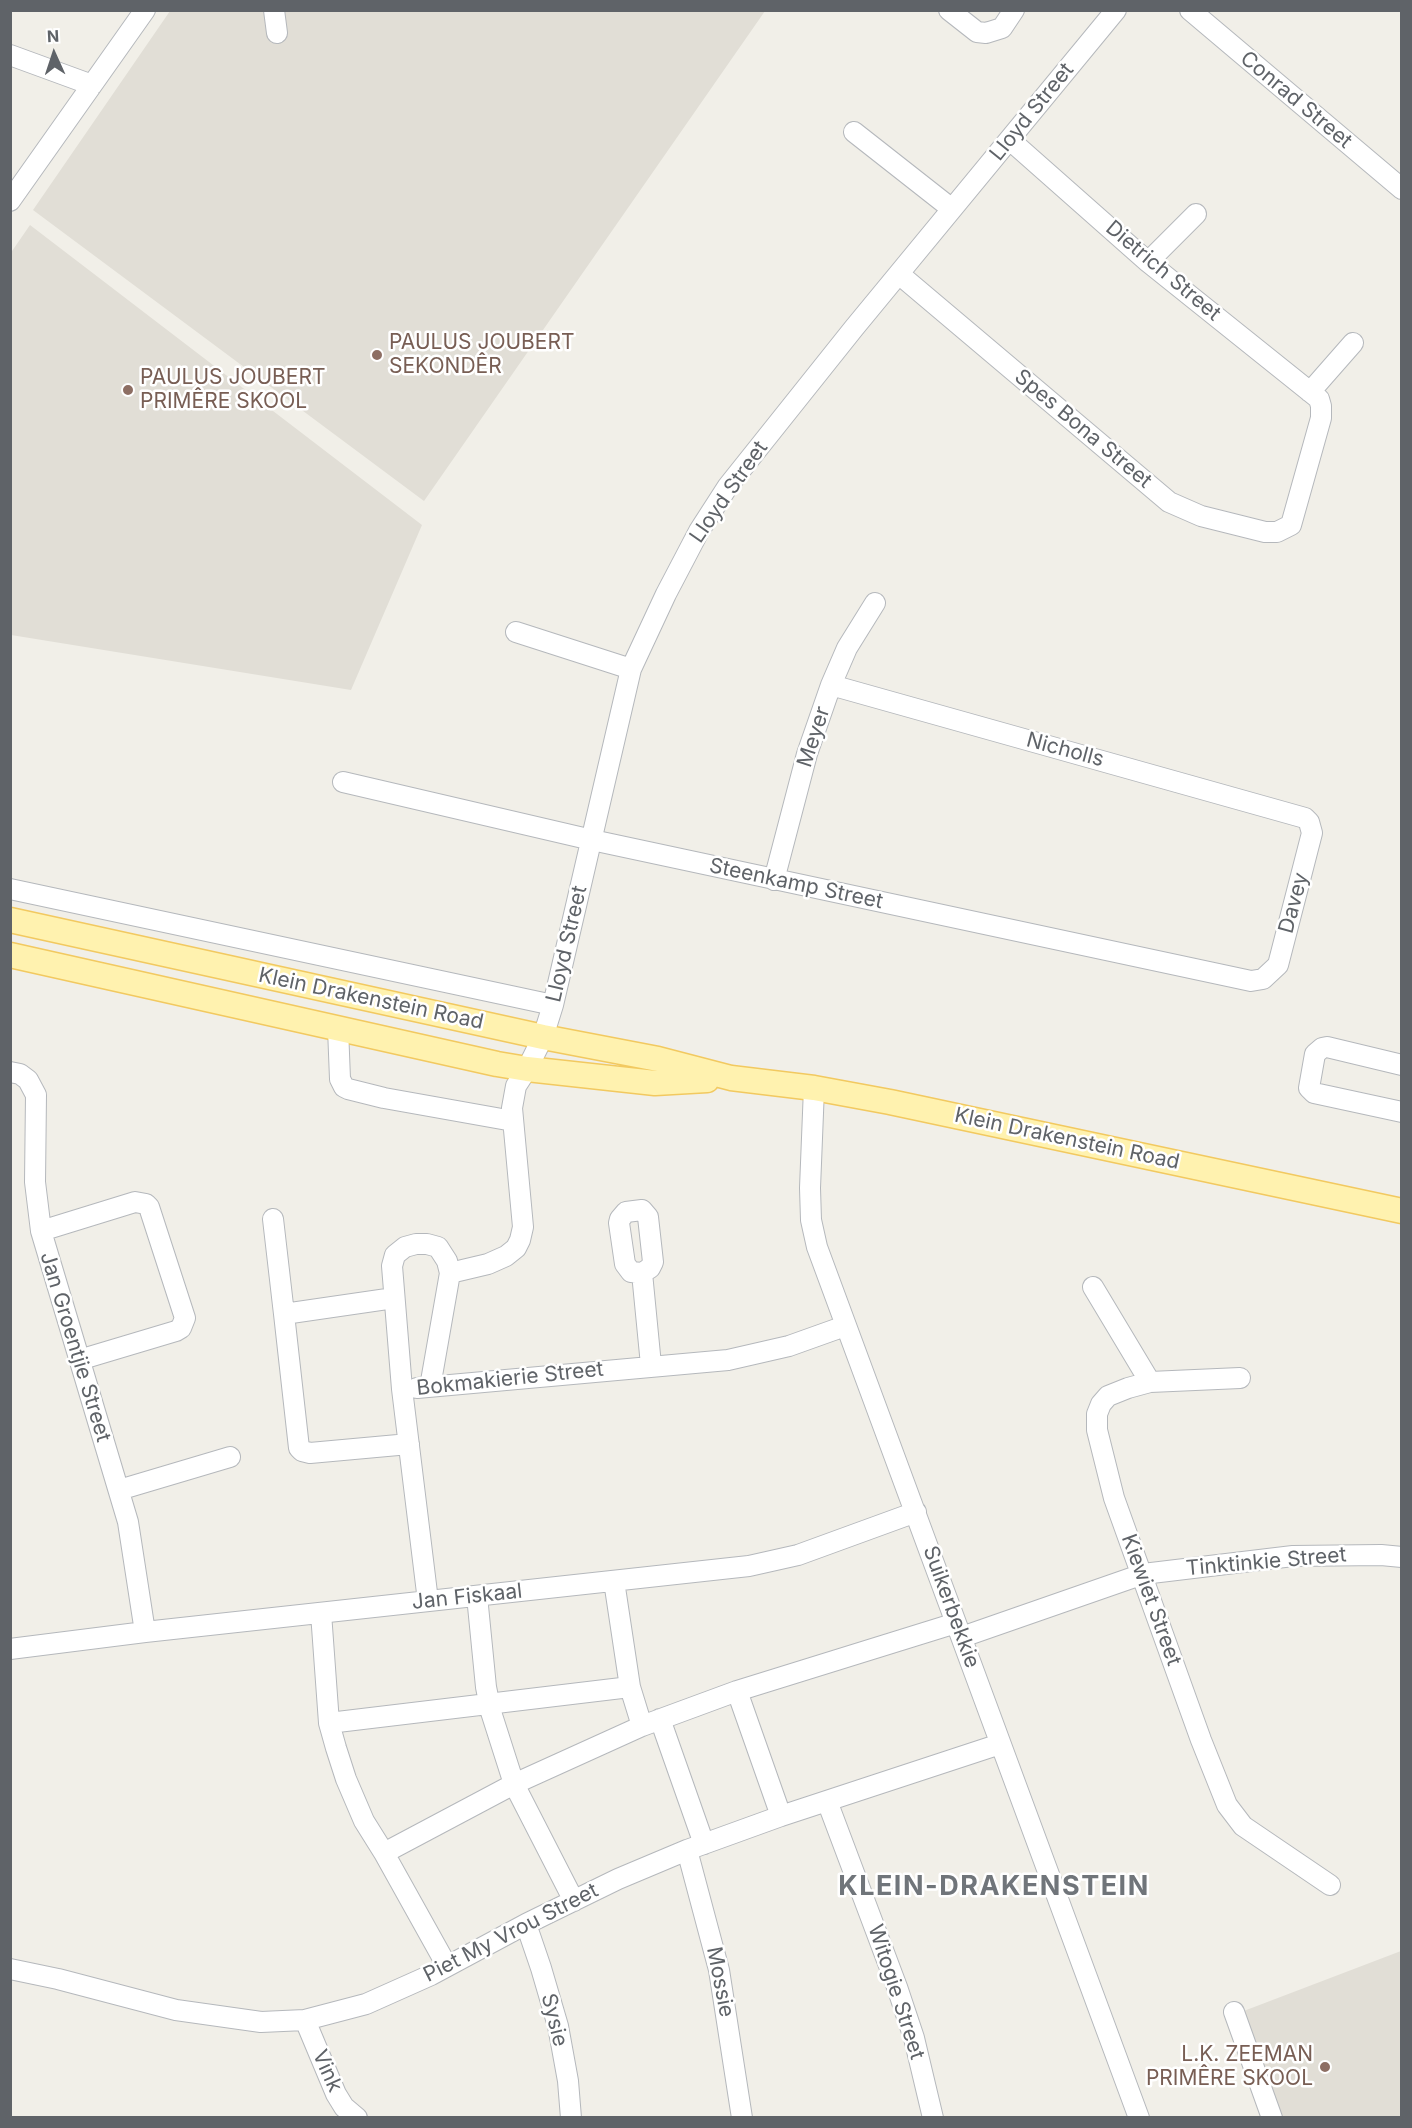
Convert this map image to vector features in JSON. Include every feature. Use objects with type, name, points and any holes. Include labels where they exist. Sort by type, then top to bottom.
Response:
[{"type":"main road","name":"Klein Drakenstein Road","points":[[10,920],[543,1037],[658,1059],[731,1078],[814,1088],[890,1102],[1401,1211]]},
{"type":"main road","name":"Klein Drakenstein Road","points":[[10,956],[527,1069],[654,1083],[731,1078]]},
{"type":"street","points":[[10,201],[145,10]]},
{"type":"street","points":[[274,10],[277,33]]},
{"type":"street","points":[[949,10],[977,32],[986,33],[1002,28],[1014,10]]},
{"type":"street","name":"Lloyd Street","points":[[450,1273],[488,1264],[506,1256],[516,1248],[520,1239],[523,1227],[512,1108],[516,1086],[543,1037],[553,1005],[631,669],[699,531],[728,486],[1116,10]]},
{"type":"street","name":"Conrad Street","points":[[1190,10],[1401,189]]},
{"type":"street","points":[[10,55],[92,85]]},
{"type":"street","points":[[854,132],[952,209]]},
{"type":"street","name":"Dietrich Street","points":[[1010,140],[1148,262],[1315,395]]},
{"type":"street","points":[[1148,262],[1196,214]]},
{"type":"street","name":"Spes Bona Street","points":[[899,274],[1169,502],[1201,516],[1265,532],[1277,532],[1292,525],[1321,418],[1321,406],[1315,395]]},
{"type":"street","points":[[1315,395],[1353,343]]},
{"type":"street","name":"Meyer","points":[[774,879],[807,754],[831,685],[847,648],[875,603]]},
{"type":"street","points":[[516,632],[631,669]]},
{"type":"street","name":"Nicholls","points":[[831,685],[1299,814]]},
{"type":"street","name":"Steenkamp Street","points":[[343,782],[592,840],[1251,981]]},
{"type":"street","name":"Davey","points":[[1251,981],[1263,979],[1278,965],[1312,833],[1309,822],[1299,814]]},
{"type":"street","points":[[10,889],[553,1005]]},
{"type":"street","points":[[338,1028],[340,1079],[344,1087],[384,1098],[513,1121]]},
{"type":"street","points":[[1401,1065],[1327,1047],[1322,1048],[1315,1054],[1309,1089],[1314,1093],[1401,1112]]},
{"type":"street","name":"Jan Groentjie Street","points":[[10,1072],[20,1074],[28,1080],[36,1095],[35,1182],[41,1231],[128,1522],[145,1632]]},
{"type":"street","name":"Suikerbekkie","points":[[814,1088],[810,1188],[811,1220],[817,1247],[1138,2118]]},
{"type":"street","points":[[41,1231],[135,1202],[146,1204],[149,1207],[185,1318],[181,1328],[176,1331],[79,1360]]},
{"type":"street","points":[[273,1219],[299,1448],[310,1453],[409,1444]]},
{"type":"street","points":[[402,1389],[392,1266],[395,1255],[405,1247],[416,1244],[438,1247],[447,1261],[450,1273],[430,1387]]},
{"type":"street","points":[[642,1273],[651,1365]]},
{"type":"street","points":[[1093,1287],[1150,1382]]},
{"type":"street","points":[[284,1314],[394,1298]]},
{"type":"street","name":"Bokmakierie Street","points":[[428,1601],[402,1389],[651,1365],[728,1360],[789,1346],[845,1326]]},
{"type":"street","name":"Kiewiet Street","points":[[1240,1378],[1150,1382],[1128,1388],[1108,1396],[1101,1404],[1096,1414],[1097,1430],[1114,1498],[1201,1740],[1227,1805],[1243,1826],[1330,1885]]},
{"type":"street","points":[[118,1490],[230,1457]]},
{"type":"street","name":"Jan Fiskaal","points":[[10,1649],[145,1632],[749,1566],[798,1555],[916,1512]]},
{"type":"street","name":"Tinktinkie Street","points":[[384,1853],[514,1784],[642,1726],[737,1691],[959,1630],[1143,1574],[1293,1556],[1381,1555],[1401,1557]]},
{"type":"street","points":[[614,1581],[630,1688],[642,1726]]},
{"type":"street","points":[[477,1596],[489,1703],[514,1784],[574,1901]]},
{"type":"street","points":[[321,1613],[329,1723],[346,1779],[364,1821],[447,1966]]},
{"type":"street","points":[[329,1723],[630,1688]]},
{"type":"street","points":[[737,1691],[781,1816]]},
{"type":"street","name":"Mossie","points":[[660,1719],[696,1847],[719,1970],[742,2118]]},
{"type":"street","name":"Piet My Vrou Street","points":[[10,1969],[58,1978],[176,2010],[261,2022],[305,2020],[366,2004],[447,1966],[574,1901],[696,1847],[781,1816],[1000,1744]]},
{"type":"street","name":"Witogie Street","points":[[827,1802],[897,1987],[914,2038],[933,2118]]},
{"type":"street","name":"Sysie","points":[[526,1924],[558,2026],[568,2081],[571,2118]]},
{"type":"street","points":[[1234,2012],[1272,2118]]},
{"type":"street","name":"Vink","points":[[305,2020],[336,2094],[344,2107],[357,2118]]},
{"type":"shaded area","name":"PAULUS JOUBERT SEKONDÊR","points":[[170,11],[765,11],[424,501],[33,210]]},
{"type":"shaded area","name":"PAULUS JOUBERT PRIMÊRE SKOOL","points":[[30,225],[422,525],[351,690],[11,635],[10,254]]},
{"type":"shaded area","name":"L.K. ZEEMAN PRIMÊRE SKOOL","points":[[1401,1951],[1401,2117],[1268,2117],[1228,2017]]},
{"type":"place","name":"PAULUS JOUBERT SEKONDÊR","points":[[377,355]]},
{"type":"place","name":"PAULUS JOUBERT PRIMÊRE SKOOL","points":[[128,390]]},
{"type":"place","name":"L.K. ZEEMAN PRIMÊRE SKOOL","points":[[1325,2067]]},
{"type":"district","name":"KLEIN-DRAKENSTEIN","points":[[994,1887]]}]
